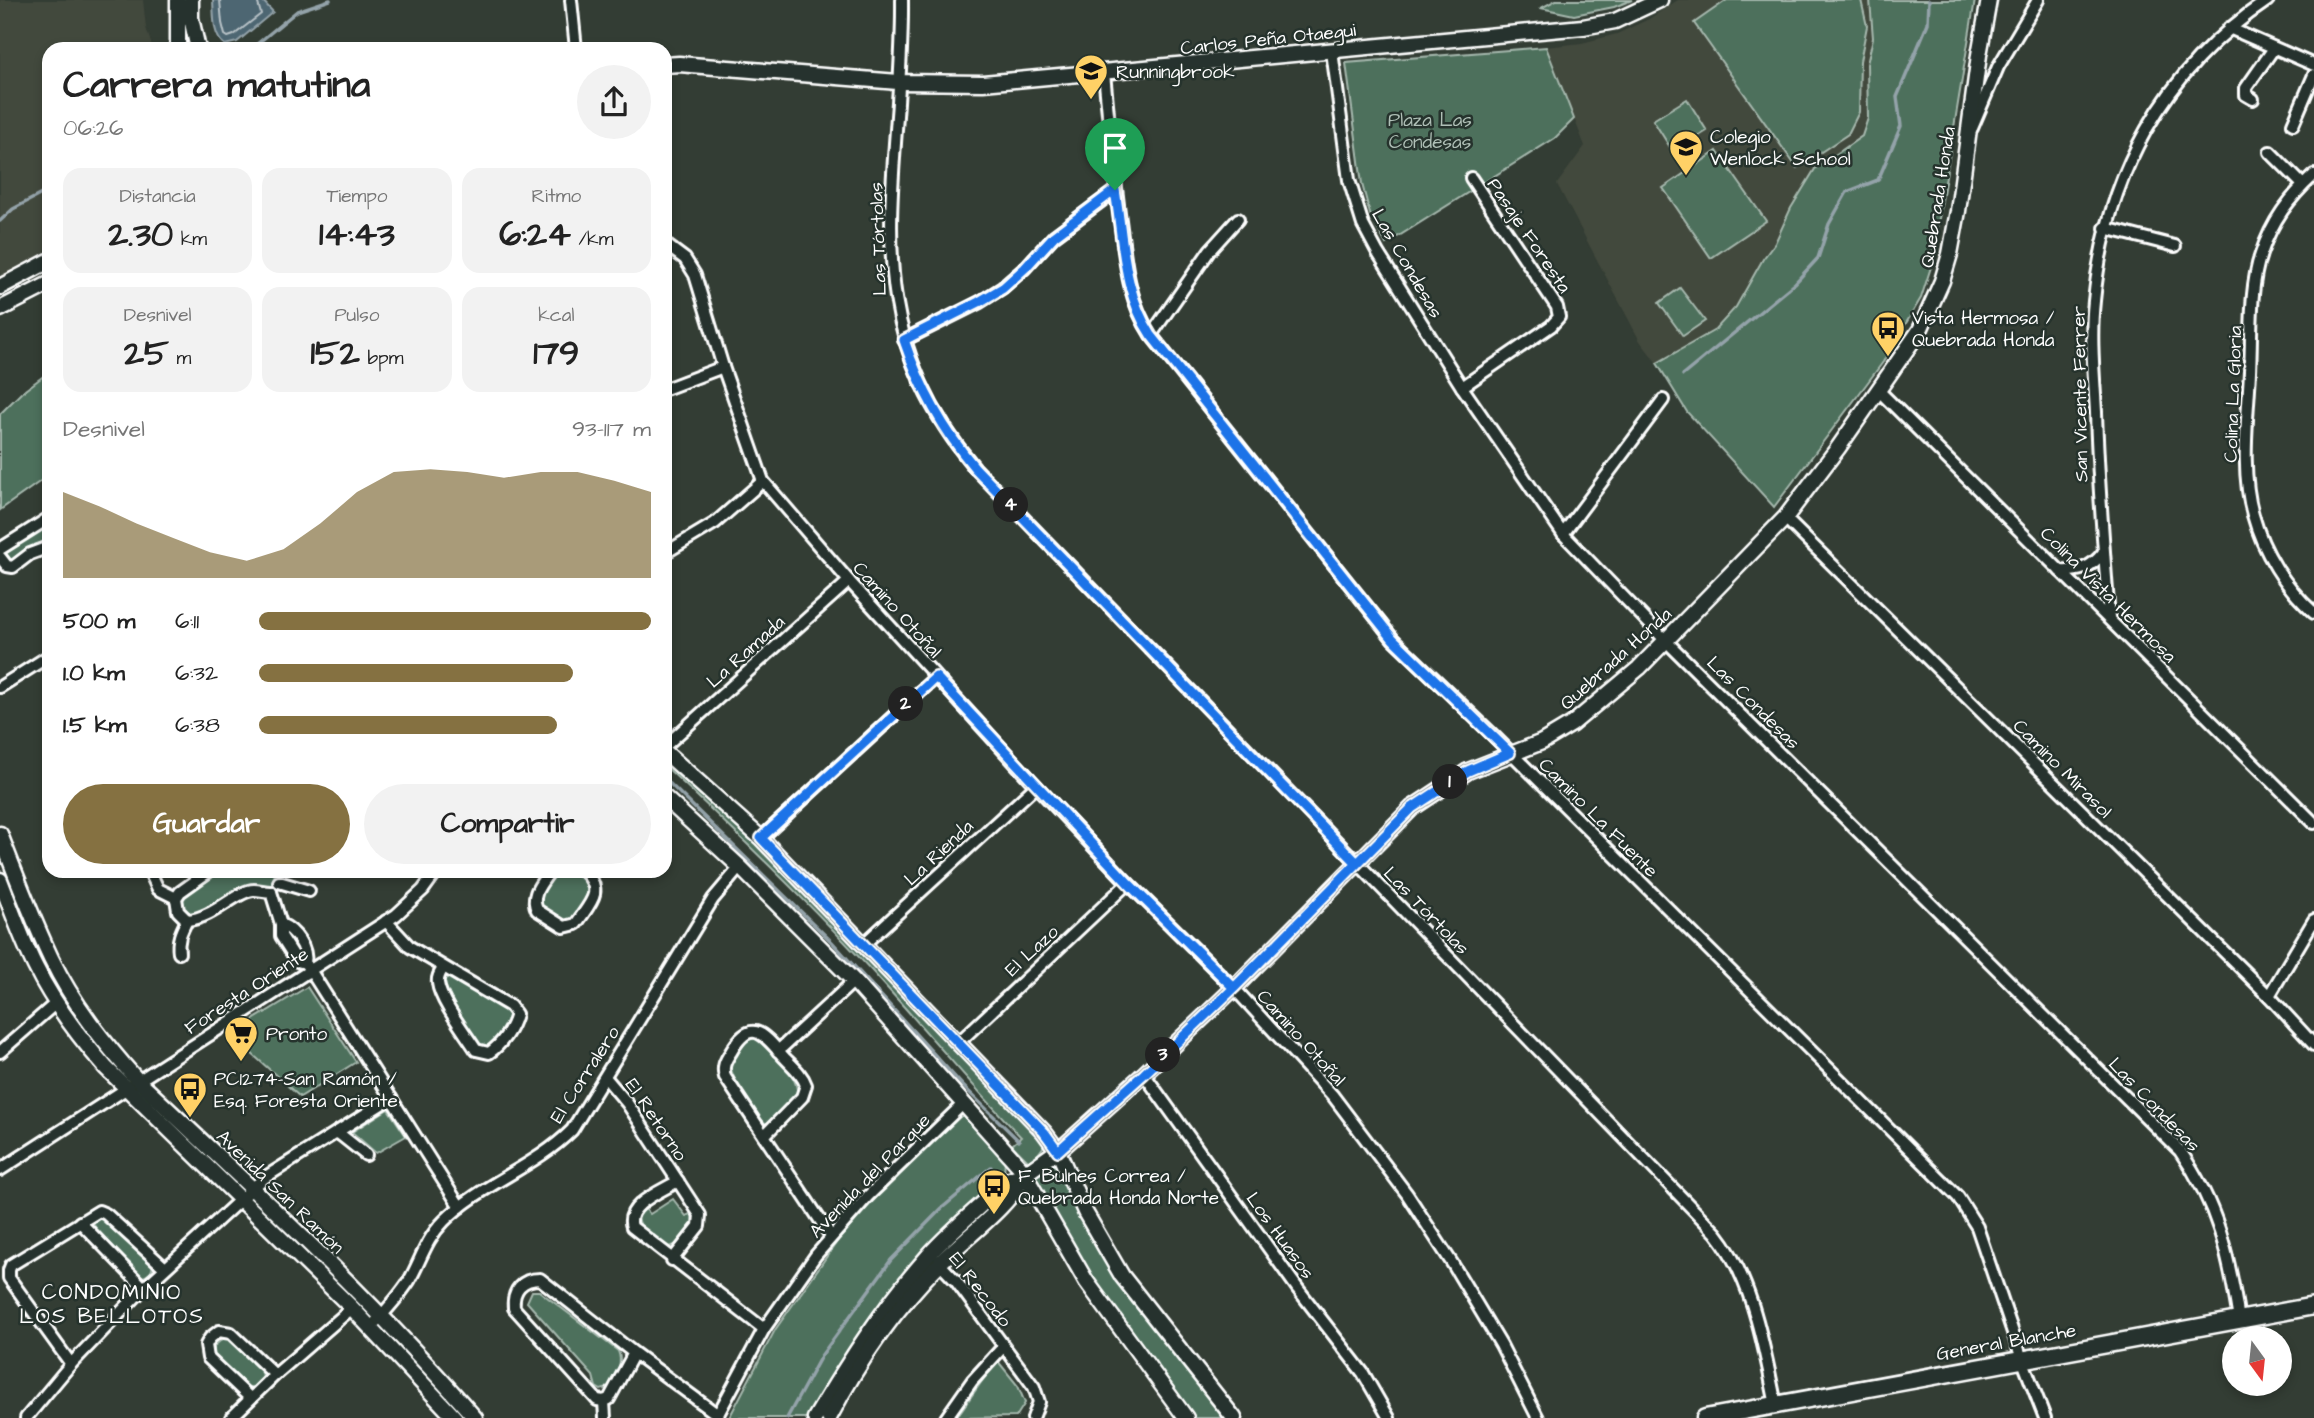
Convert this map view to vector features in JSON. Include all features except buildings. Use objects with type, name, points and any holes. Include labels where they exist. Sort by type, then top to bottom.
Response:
[{"type":"main road","name":"General Blanche","points":[[1705,1418],[2314,1306]]},
{"type":"street","points":[[178,0],[178,42]]},
{"type":"street","points":[[191,0],[191,18],[196,42]]},
{"type":"street","points":[[570,0],[575,42]]},
{"type":"street","name":"Las Tórtolas","points":[[902,0],[893,155],[891,236],[894,297],[904,340],[935,412],[975,468],[1723,1242],[1748,1291],[1776,1405]]},
{"type":"street","name":"Carlos Peña Otaegui","points":[[672,64],[898,82],[983,83],[1583,27],[1623,18],[1660,0]]},
{"type":"street","name":"Quebrada Honda","points":[[935,1259],[1017,1191],[1025,1174],[1058,1151],[1144,1074],[1234,988],[1412,808],[1468,771],[1542,742],[1572,724],[1639,668],[1785,518],[1879,391],[1920,330],[1942,281],[1958,211],[1989,0]]},
{"type":"street","points":[[1968,137],[1998,67],[2038,0]]},
{"type":"street","name":"San Vicente Ferrer","points":[[2109,618],[2092,338],[2097,270],[2105,228],[2130,159],[2154,116],[2182,77],[2230,28],[2268,0]]},
{"type":"street","points":[[2230,28],[2314,65]]},
{"type":"street","points":[[2253,99],[2246,94],[2246,88],[2274,48]]},
{"type":"street","name":"Las Condesas","points":[[1332,51],[1349,180],[1363,225],[1462,387],[1563,534],[1586,561],[2180,1151],[2202,1185],[2220,1228],[2239,1320]]},
{"type":"street","name":"Camino La Fuente","points":[[1104,73],[1115,190],[1131,294],[1151,335],[1393,639],[1958,1197],[1977,1227],[2045,1418]]},
{"type":"street","points":[[2293,124],[2314,75]]},
{"type":"street","points":[[2270,152],[2303,185]]},
{"type":"street","name":"Colina La Gloria","points":[[2314,175],[2284,205],[2274,220],[2256,274],[2246,484],[2253,515],[2271,559],[2288,586],[2314,613]]},
{"type":"street","name":"Pasaje Foresta","points":[[1462,387],[1552,326],[1559,317],[1557,307],[1471,178]]},
{"type":"street","points":[[904,340],[1003,288],[1054,236],[1115,190]]},
{"type":"street","points":[[1151,335],[1210,250],[1238,219]]},
{"type":"street","points":[[2105,228],[2175,246]]},
{"type":"street","name":"Camino Otoñal","points":[[672,249],[685,259],[695,275],[723,367],[763,481],[849,581],[1036,786],[1128,883],[1234,988],[1333,1096],[1407,1194],[1477,1303],[1538,1418]]},
{"type":"street","points":[[0,287],[42,265]]},
{"type":"street","points":[[0,309],[42,288]]},
{"type":"street","points":[[672,386],[723,367]]},
{"type":"street","name":"Colina Vista Hermosa","points":[[1879,391],[2314,823]]},
{"type":"street","points":[[1563,534],[1663,400]]},
{"type":"street","points":[[672,549],[715,523],[763,481]]},
{"type":"street","name":"Camino Mirasol","points":[[1785,518],[2269,996],[2314,1045]]},
{"type":"street","points":[[0,548],[42,523]]},
{"type":"street","points":[[0,557],[8,566],[13,567],[30,554],[42,550]]},
{"type":"street","points":[[2060,571],[2072,572],[2087,568],[2103,553]]},
{"type":"street","name":"La Ramada","points":[[672,740],[849,581]]},
{"type":"street","points":[[0,687],[42,660]]},
{"type":"street","points":[[761,838],[936,677]]},
{"type":"street","points":[[672,758],[761,838],[1044,1132],[1058,1151],[1085,1212],[1122,1276],[1234,1418]]},
{"type":"street","name":"La Rienda","points":[[864,944],[1036,786]]},
{"type":"street","points":[[672,804],[740,867],[854,981],[1025,1174],[1086,1281],[1186,1418]]},
{"type":"street","name":"Avenida San Ramón","points":[[0,834],[51,959],[132,1085]]},
{"type":"street","name":"El Corralero","points":[[370,1327],[411,1279],[422,1251],[434,1232],[460,1207],[562,1140],[582,1117],[713,899],[740,867]]},
{"type":"street","points":[[153,878],[158,889],[176,898]]},
{"type":"street","points":[[187,920],[178,911],[176,898],[200,878]]},
{"type":"street","points":[[278,878],[271,892],[282,924],[291,929],[307,954],[308,966],[460,1207]]},
{"type":"street","points":[[281,878],[309,891]]},
{"type":"street","name":"Foresta Oriente","points":[[0,1170],[308,966],[386,921],[414,900],[431,878]]},
{"type":"street","points":[[545,878],[533,900],[537,910],[564,927],[576,924],[595,894],[596,887],[591,878]]},
{"type":"street","name":"Avenida San Ramón","points":[[0,880],[3,900],[34,964],[56,1003],[91,1051],[132,1085],[246,1194],[382,1316],[475,1418]]},
{"type":"street","name":"El Lazo","points":[[958,1043],[1128,883]]},
{"type":"street","points":[[179,953],[179,934],[187,920],[201,917],[249,891],[271,892]]},
{"type":"street","points":[[2269,996],[2314,920]]},
{"type":"street","points":[[386,921],[410,947],[510,1006],[516,1014],[513,1024],[503,1040],[489,1053],[476,1050],[452,1014],[438,985],[438,977],[443,968]]},
{"type":"street","points":[[778,1051],[854,981]]},
{"type":"street","points":[[0,1052],[56,1003]]},
{"type":"street","points":[[764,1136],[806,1090],[804,1079],[762,1034],[748,1032],[739,1038],[724,1066],[724,1074],[728,1083],[831,1236]]},
{"type":"street","name":"Los Huasos","points":[[1144,1074],[1298,1289],[1363,1373],[1388,1418]]},
{"type":"street","name":"El Retorno","points":[[605,1077],[627,1103],[699,1212],[701,1219],[697,1228],[672,1260]]},
{"type":"street","points":[[26,1418],[71,1364],[144,1288],[264,1178],[391,1098]]},
{"type":"street","name":"Avenida del Parque","points":[[717,1416],[764,1329],[831,1236],[868,1196],[964,1103]]},
{"type":"street","points":[[337,1132],[366,1155]]},
{"type":"street","name":"El Retorno","points":[[678,1181],[636,1207],[630,1219],[634,1229],[764,1329]]},
{"type":"street","name":"Avenida San Ramón","points":[[246,1194],[455,1418]]},
{"type":"street","points":[[71,1364],[10,1280],[8,1273],[13,1264],[98,1212],[104,1213],[165,1268]]},
{"type":"street","points":[[80,1222],[144,1288]]},
{"type":"street","points":[[816,1418],[874,1324],[935,1259]]},
{"type":"street","points":[[829,1418],[877,1339],[935,1259]]},
{"type":"street","name":"El Recodo","points":[[935,1259],[956,1281],[1036,1391],[1039,1402],[1033,1418]]},
{"type":"street","points":[[634,1353],[609,1399],[604,1401],[594,1398],[514,1308],[518,1287],[526,1281],[540,1279],[717,1416]]},
{"type":"street","points":[[231,1418],[352,1307]]},
{"type":"street","points":[[250,1398],[208,1358],[206,1345],[210,1338],[219,1331],[231,1333],[275,1375]]},
{"type":"street","name":"El Recodo","points":[[946,1418],[972,1381],[1003,1347]]},
{"type":"street","points":[[604,1401],[605,1418]]},
{"type":"shaded area","points":[[0,0],[143,0],[151,42],[42,42],[42,254],[0,277]]},
{"type":"shaded area","name":"Colegio Wenlock School","points":[[1678,0],[1870,0],[1873,38],[1867,64],[1868,118],[1862,136],[1815,169],[1736,307],[1715,330],[1657,363],[1640,341],[1557,184],[1585,146],[1546,47],[1582,43],[1617,34],[1649,19]]},
{"type":"green space","points":[[1556,0],[1632,0],[1614,7],[1574,15],[1541,8]]},
{"type":"green space","points":[[1727,0],[1861,0],[1867,26],[1860,61],[1859,112],[1848,134],[1797,168],[1694,23]]},
{"type":"green space","points":[[1870,0],[1975,0],[1931,267],[1921,298],[1883,362],[1774,507],[1687,412],[1657,363],[1715,330],[1736,307],[1815,169],[1862,136],[1868,118],[1867,64],[1873,38]]},
{"type":"green space","name":"Plaza Las Condesas","points":[[1546,47],[1574,119],[1555,138],[1386,244],[1370,214],[1362,184],[1346,63]]},
{"type":"green space","points":[[1687,99],[1707,131],[1673,152],[1653,120]]},
{"type":"green space","points":[[1717,151],[1766,221],[1711,258],[1663,188]]},
{"type":"green space","points":[[1680,288],[1705,321],[1683,336],[1659,303]]},
{"type":"green space","points":[[42,377],[42,480],[0,510],[0,414]]},
{"type":"green space","points":[[42,528],[42,547],[11,563],[6,559],[8,547]]},
{"type":"green space","points":[[672,760],[760,839],[1046,1143],[1031,1164],[1012,1145],[1021,1137],[891,992],[672,773]]},
{"type":"green space","points":[[208,878],[276,880],[269,886],[252,884],[195,914],[185,913],[182,901],[198,884]]},
{"type":"green space","points":[[548,878],[582,878],[592,889],[572,919],[559,924],[535,902]]},
{"type":"green space","points":[[443,973],[511,1008],[513,1024],[490,1052],[476,1045],[455,1014],[441,984]]},
{"type":"green space","points":[[307,987],[356,1062],[300,1097],[230,1034]]},
{"type":"green space","points":[[757,1038],[783,1064],[797,1088],[797,1095],[769,1123],[760,1118],[735,1080],[730,1067],[739,1048],[747,1041]]},
{"type":"green space","points":[[388,1109],[406,1136],[376,1153],[352,1132]]},
{"type":"green space","points":[[962,1111],[1005,1159],[1004,1175],[893,1287],[848,1350],[808,1418],[729,1418],[775,1330],[839,1239],[891,1181]]},
{"type":"green space","points":[[1057,1160],[1107,1261],[1144,1317],[1227,1418],[1193,1418],[1107,1304],[1035,1176]]},
{"type":"green space","points":[[673,1199],[686,1216],[692,1213],[693,1223],[679,1242],[666,1247],[641,1226],[638,1219],[645,1209],[650,1214]]},
{"type":"green space","name":"CONDOMINIO LOS BELLOTOS","points":[[97,1217],[105,1218],[152,1263],[150,1273],[143,1277],[138,1275],[95,1227],[93,1222]]},
{"type":"green space","points":[[532,1291],[539,1291],[618,1351],[619,1365],[608,1388],[601,1390],[596,1387],[593,1376],[527,1302]]},
{"type":"green space","points":[[224,1338],[230,1339],[262,1371],[263,1379],[255,1387],[246,1387],[214,1355],[214,1346]]},
{"type":"green space","points":[[997,1360],[1018,1386],[1025,1403],[1016,1417],[956,1418]]},
{"type":"water","points":[[213,0],[262,0],[273,12],[237,42],[221,41],[214,18]]},
{"type":"waterway","points":[[259,42],[297,11],[330,0]]},
{"type":"waterway","points":[[1683,375],[1795,283],[1818,258],[1829,224],[1847,192],[1878,180],[1901,126],[1897,97],[1928,23],[1929,0]]},
{"type":"waterway","points":[[0,221],[13,209],[42,194]]},
{"type":"waterway","points":[[672,786],[832,942],[962,1085],[1019,1141]]},
{"type":"waterway","points":[[787,1418],[821,1356],[891,1260],[942,1208],[991,1167]]},
{"type":"place","name":"Runningbrook","points":[[1091,101]]},
{"type":"place","name":"Colegio Wenlock School","points":[[1686,177]]},
{"type":"place","name":"Vista Hermosa / Quebrada Honda","points":[[1888,358]]},
{"type":"place","name":"Pronto","points":[[241,1063]]},
{"type":"place","name":"PC1274-San Ramón / Esq. Foresta Oriente","points":[[190,1119]]},
{"type":"place","name":"F. Bulnes Correa / Quebrada Honda Norte","points":[[994,1216]]},
{"type":"district","name":"CONDOMINIO LOS BELLOTOS","points":[[112,1304]]},
{"type":"route","points":[[1115,190],[1054,236],[1003,288],[904,340],[935,412],[975,468],[1357,863],[1234,988],[1058,1151],[1044,1132],[761,838],[936,677],[1128,883],[1234,988],[1412,808],[1468,771],[1510,753],[1393,639],[1151,335],[1131,294],[1115,190]]}]
